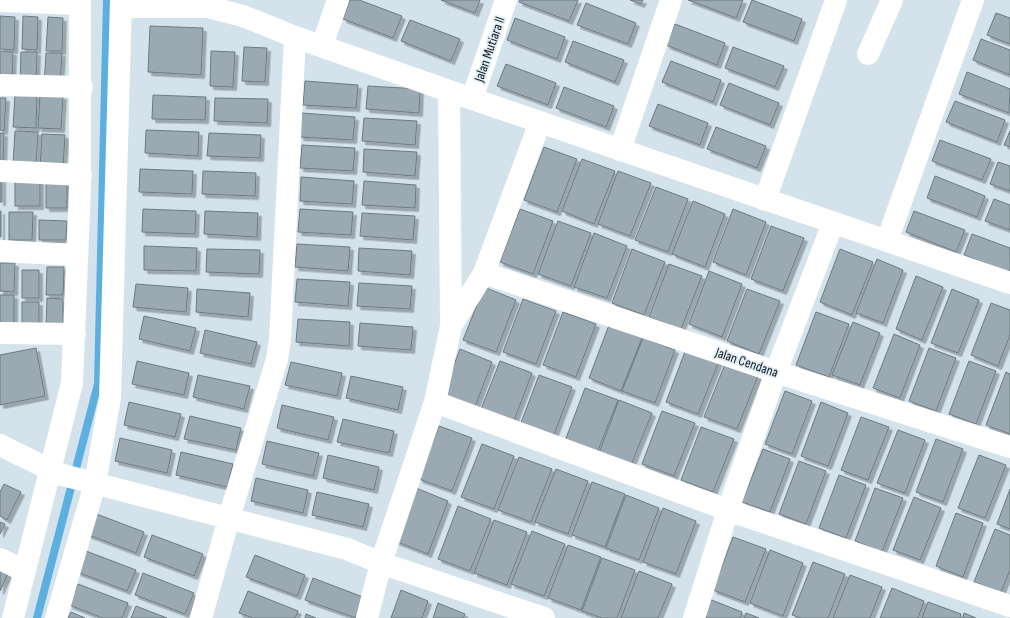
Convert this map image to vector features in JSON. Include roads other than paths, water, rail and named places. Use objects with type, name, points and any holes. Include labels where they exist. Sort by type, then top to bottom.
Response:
[{"type":"street","points":[[322,46],[338,0]]},
{"type":"street","name":"Jalan Mutiara II","points":[[472,99],[506,0]]},
{"type":"street","points":[[620,150],[671,0]]},
{"type":"street","points":[[765,200],[836,0]]},
{"type":"street","points":[[868,54],[892,0]]},
{"type":"street","points":[[888,241],[973,0]]},
{"type":"street","points":[[0,1],[80,2],[82,88],[75,334],[72,383],[55,472],[25,571],[13,618]]},
{"type":"street","points":[[56,618],[110,398],[121,3],[208,6],[243,16],[295,37],[449,91],[1010,283]]},
{"type":"street","points":[[201,618],[228,518],[276,359],[280,340],[295,37]]},
{"type":"street","points":[[0,85],[82,88]]},
{"type":"street","points":[[367,618],[380,563],[435,402],[450,326],[449,91]]},
{"type":"street","points":[[450,326],[484,273],[540,122]]},
{"type":"street","points":[[0,171],[80,175]]},
{"type":"street","points":[[694,618],[728,510],[776,372],[833,223]]},
{"type":"street","points":[[0,251],[77,255]]},
{"type":"street","name":"Jalan Cendana","points":[[484,273],[776,372],[1010,447]]},
{"type":"street","points":[[0,333],[75,334]]},
{"type":"street","points":[[435,402],[728,510],[1010,606]]},
{"type":"street","points":[[0,445],[55,472],[347,549],[380,563],[544,618]]},
{"type":"street","points":[[0,559],[25,571]]},
{"type":"waterway","points":[[37,618],[98,384],[107,0]]}]
